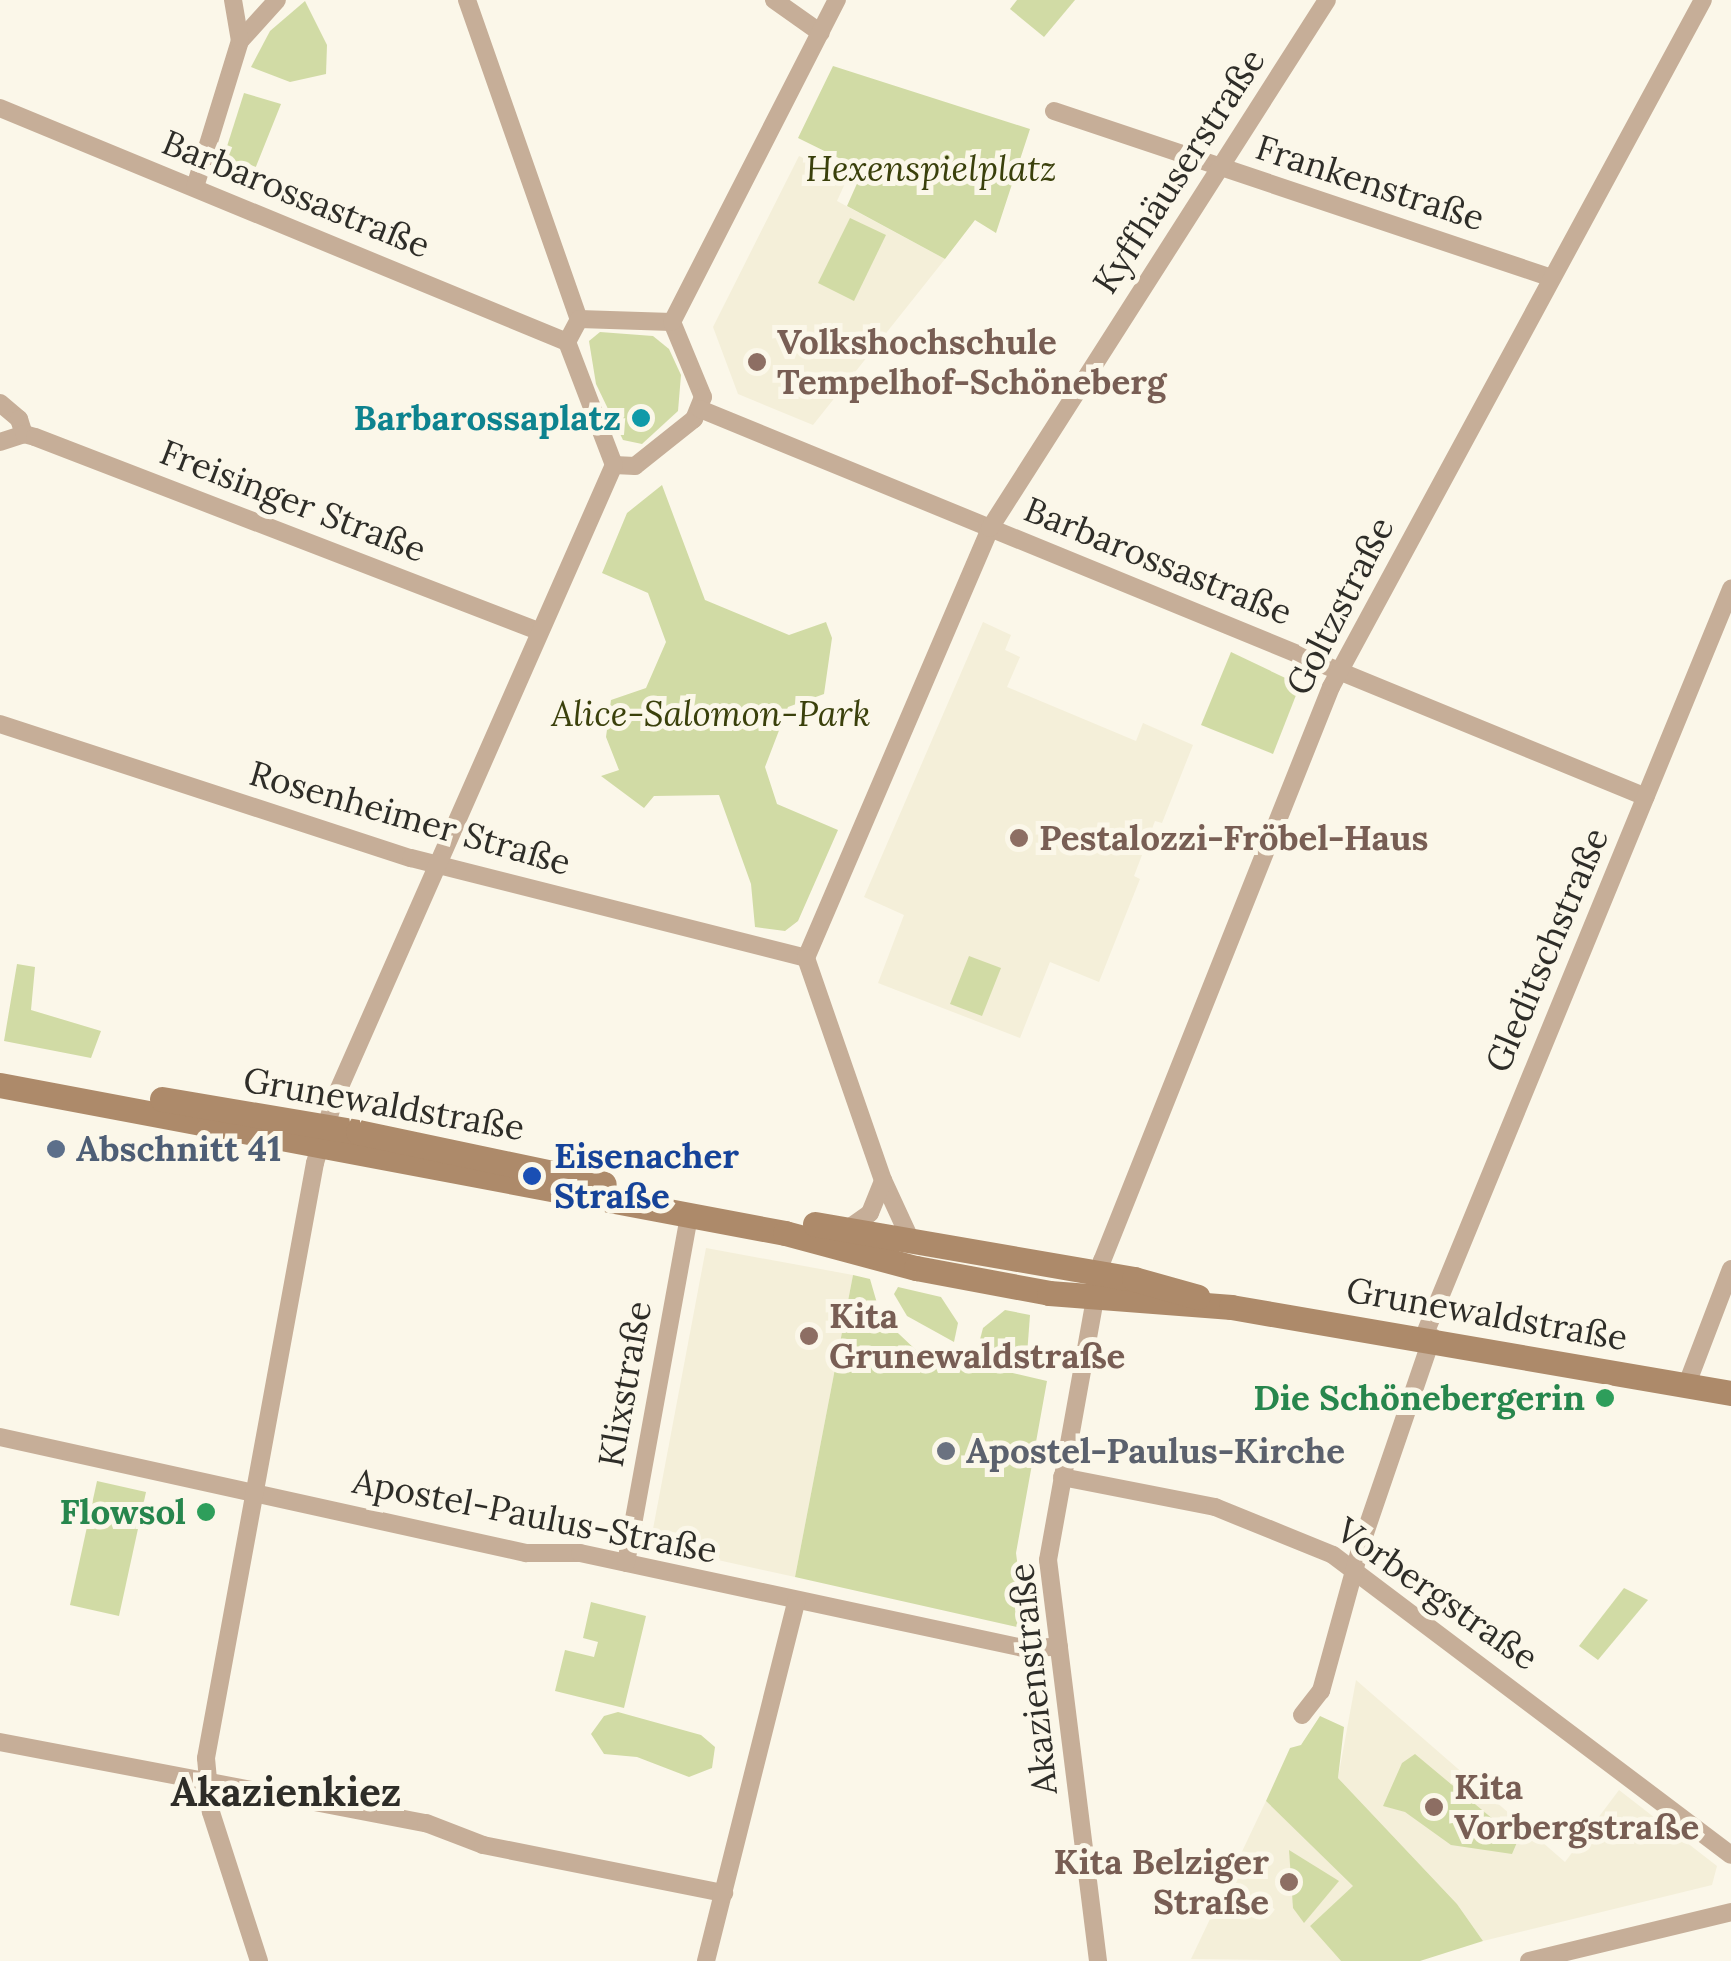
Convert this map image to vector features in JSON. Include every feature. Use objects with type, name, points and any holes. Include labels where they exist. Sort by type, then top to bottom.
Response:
[{"type":"main road","name":"Grunewaldstraße","points":[[0,1070],[689,1216],[988,1268],[1099,1273],[1231,1307]]},
{"type":"main road","name":"Grunewaldstraße","points":[[0,1085],[912,1240],[988,1268],[1094,1299],[1231,1307],[1428,1337],[1731,1393]]},
{"type":"street","points":[[233,0],[240,41]]},
{"type":"street","points":[[195,187],[240,41],[277,0]]},
{"type":"street","points":[[259,1961],[206,1781],[252,1494],[322,1138],[436,865],[614,465],[567,342],[579,319],[467,0]]},
{"type":"street","points":[[774,0],[820,33]]},
{"type":"street","points":[[614,465],[635,466],[700,410],[703,397],[672,322],[837,0]]},
{"type":"street","name":"Kyffhäuserstraße","points":[[806,958],[990,528],[1327,0]]},
{"type":"street","name":"Goltzstraße","points":[[1099,1273],[1340,670],[1704,0]]},
{"type":"street","name":"Barbarossastraße","points":[[0,108],[567,342]]},
{"type":"street","name":"Frankenstraße","points":[[1054,111],[1552,278]]},
{"type":"street","points":[[579,319],[672,322]]},
{"type":"street","points":[[0,403],[24,434],[0,442]]},
{"type":"street","name":"Barbarossastraße","points":[[700,410],[1646,797]]},
{"type":"street","name":"Freisinger Straße","points":[[24,434],[538,630]]},
{"type":"street","name":"Gleditschstraße","points":[[1302,1715],[1321,1690],[1428,1337],[1731,589]]},
{"type":"street","name":"Rosenheimer Straße","points":[[0,724],[436,865],[806,958]]},
{"type":"street","points":[[806,958],[883,1180],[912,1240]]},
{"type":"street","points":[[846,1230],[870,1212],[883,1180]]},
{"type":"street","name":"Klixstraße","points":[[626,1563],[689,1216]]},
{"type":"street","points":[[1687,1384],[1731,1270]]},
{"type":"street","name":"Akazienstraße","points":[[1098,1961],[1048,1560],[1099,1273]]},
{"type":"street","name":"Apostel-Paulus-Straße","points":[[0,1437],[526,1553],[580,1553],[1024,1648],[1059,1647]]},
{"type":"street","name":"Vorbergstraße","points":[[1062,1477],[1245,1516],[1355,1568],[1731,1855]]},
{"type":"street","points":[[706,1961],[797,1600]]},
{"type":"street","points":[[0,1742],[426,1823],[483,1845],[724,1894]]},
{"type":"street","points":[[1530,1961],[1731,1912]]},
{"type":"shaded area","points":[[799,156],[847,179],[837,201],[945,259],[813,425],[738,394],[713,327]]},
{"type":"shaded area","name":"Pestalozzi-Fröbel-Haus","points":[[983,622],[1011,635],[1005,650],[1020,657],[1007,687],[1136,741],[1143,723],[1193,745],[1162,823],[1155,821],[1134,876],[1140,879],[1099,982],[1050,962],[1020,1038],[878,983],[904,915],[864,897]]},
{"type":"shaded area","points":[[706,1248],[853,1275],[795,1577],[650,1545]]},
{"type":"shaded area","name":"Kita Vorbergstraße","points":[[1356,1680],[1565,1862],[1619,1790],[1717,1866],[1712,1885],[1483,1941],[1457,1904],[1338,1778]]},
{"type":"shaded area","name":"Kita Belziger Straße","points":[[1266,1801],[1354,1886],[1310,1926],[1341,1961],[1191,1959]]},
{"type":"green space","points":[[1017,0],[1075,0],[1044,37],[1010,9]]},
{"type":"green space","points":[[305,1],[327,45],[326,74],[290,82],[251,67],[270,31]]},
{"type":"green space","name":"Hexenspielplatz","points":[[833,66],[1030,129],[996,233],[975,220],[945,259],[847,206],[863,170],[798,138]]},
{"type":"green space","points":[[244,93],[281,104],[253,174],[222,162]]},
{"type":"green space","points":[[850,218],[886,235],[854,301],[818,283]]},
{"type":"green space","points":[[600,332],[653,336],[669,349],[681,375],[678,411],[642,444],[623,440],[596,384],[589,341]]},
{"type":"green space","name":"Alice-Salomon-Park","points":[[662,485],[705,600],[789,635],[826,622],[832,638],[824,694],[788,707],[765,767],[777,804],[838,830],[798,921],[785,931],[755,927],[751,884],[719,795],[654,796],[644,808],[601,776],[619,770],[606,737],[611,700],[646,688],[666,642],[648,593],[602,573],[627,513]]},
{"type":"green space","points":[[1231,652],[1300,685],[1273,754],[1201,725]]},
{"type":"green space","points":[[969,956],[1001,968],[982,1016],[950,1004]]},
{"type":"green space","points":[[17,964],[35,967],[31,1010],[101,1031],[91,1058],[4,1041]]},
{"type":"green space","points":[[853,1275],[870,1279],[881,1317],[917,1351],[1047,1381],[1016,1553],[1026,1629],[795,1577]]},
{"type":"green space","points":[[898,1287],[941,1297],[958,1323],[954,1342],[907,1316],[894,1294]]},
{"type":"green space","points":[[1005,1310],[1030,1315],[1027,1355],[978,1347],[983,1328]]},
{"type":"green space","points":[[97,1481],[146,1492],[119,1616],[70,1605]]},
{"type":"green space","points":[[1624,1588],[1648,1600],[1598,1660],[1579,1646]]},
{"type":"green space","points":[[591,1602],[646,1616],[624,1708],[555,1691],[565,1650],[594,1657],[598,1642],[583,1638]]},
{"type":"green space","points":[[618,1712],[701,1735],[715,1747],[712,1768],[689,1777],[637,1757],[604,1754],[591,1734],[604,1716]]},
{"type":"green space","points":[[1320,1716],[1344,1727],[1338,1778],[1457,1904],[1483,1941],[1420,1961],[1341,1961],[1310,1926],[1353,1886],[1266,1801],[1290,1748],[1301,1745]]},
{"type":"green space","points":[[1415,1754],[1518,1840],[1512,1854],[1451,1845],[1405,1812],[1383,1806],[1402,1763]]},
{"type":"green space","points":[[1289,1850],[1339,1881],[1304,1923],[1293,1908]]},
{"type":"place","name":"Volkshochschule Tempelhof-Schöneberg","points":[[757,362]]},
{"type":"place","name":"Barbarossaplatz","points":[[641,418]]},
{"type":"place","name":"Pestalozzi-Fröbel-Haus","points":[[1019,838]]},
{"type":"place","name":"Abschnitt 41","points":[[56,1149]]},
{"type":"place","name":"Eisenacher Straße","points":[[532,1176]]},
{"type":"place","name":"Kita Grunewaldstraße","points":[[809,1336]]},
{"type":"place","name":"Die Schönebergerin","points":[[1605,1398]]},
{"type":"place","name":"Apostel-Paulus-Kirche","points":[[946,1451]]},
{"type":"place","name":"Flowsol","points":[[206,1512]]},
{"type":"place","name":"Kita Vorbergstraße","points":[[1434,1807]]},
{"type":"place","name":"Kita Belziger Straße","points":[[1289,1882]]},
{"type":"district","name":"Akazienkiez","points":[[286,1792]]}]
